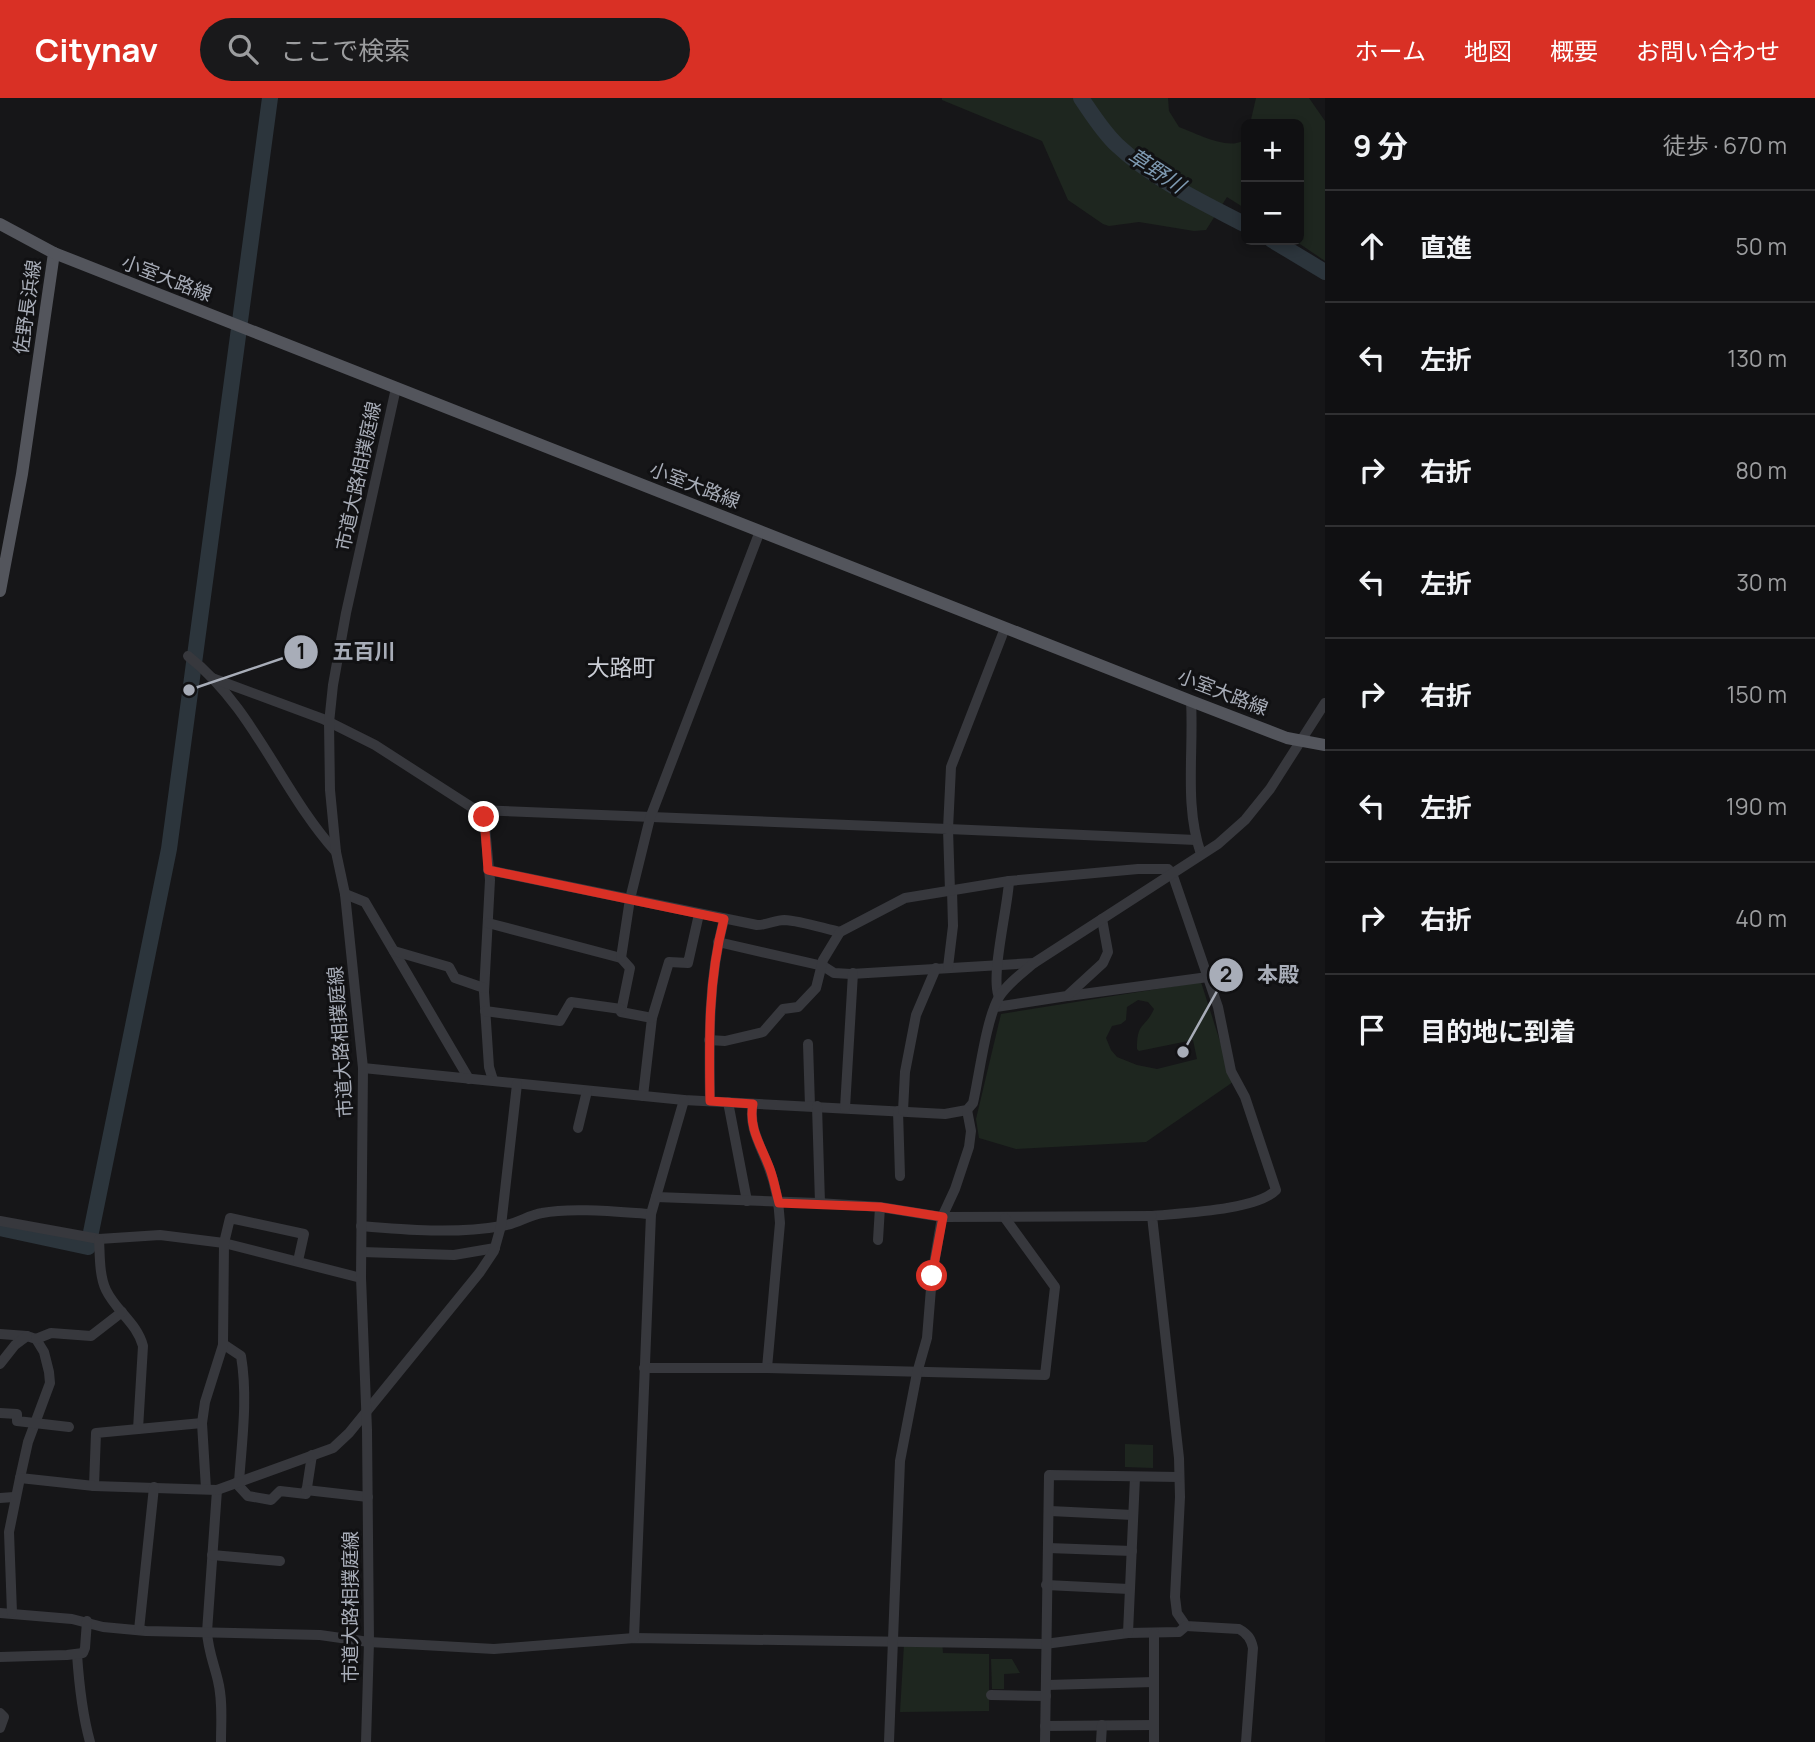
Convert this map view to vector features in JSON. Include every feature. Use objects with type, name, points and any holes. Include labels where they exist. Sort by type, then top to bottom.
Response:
[{"type":"main road","name":"佐野長浜線","points":[[0,224],[54,253],[22,474],[0,591]]},
{"type":"main road","name":"小室大路線","points":[[54,253],[1191,701],[1299,741],[1325,745]]},
{"type":"street","name":"市道大路相撲庭線","points":[[366,1742],[369,1642],[368,1497],[361,1278],[363,1068],[345,894],[336,852],[330,790],[329,723],[346,613],[396,388]]},
{"type":"street","points":[[621,958],[630,899],[650,818],[760,531]]},
{"type":"street","points":[[948,967],[953,926],[948,829],[951,767],[1005,628]]},
{"type":"street","points":[[188,656],[212,678],[241,712],[319,832],[336,852]]},
{"type":"street","points":[[212,678],[323,719],[374,745],[484,817],[490,880],[484,988],[489,1067],[493,1080]]},
{"type":"street","points":[[1191,701],[1191,802],[1200,854]]},
{"type":"street","points":[[997,1002],[1013,981],[1034,963],[1218,844],[1245,820],[1270,789],[1325,702]]},
{"type":"street","points":[[476,810],[1196,840]]},
{"type":"street","points":[[656,1197],[820,1203],[880,1207],[943,1217],[1005,1218],[1152,1216],[1223,1209],[1269,1197],[1276,1190],[1245,1097],[1231,1071],[1218,1007],[1172,873],[1168,869],[1138,869],[1009,881],[905,898],[840,932],[823,960],[816,988],[798,1007],[783,1009],[763,1032],[725,1041],[709,1040]]},
{"type":"street","points":[[488,870],[757,925],[769,925],[785,920],[840,932]]},
{"type":"street","points":[[363,1068],[684,1100],[945,1114],[967,1110],[973,1103],[997,1002],[998,964],[1009,881]]},
{"type":"street","points":[[345,894],[365,902],[470,1079]]},
{"type":"street","points":[[643,1096],[652,1018],[669,962],[688,963],[699,914]]},
{"type":"street","points":[[710,1101],[709,1013],[718,942],[724,919]]},
{"type":"street","points":[[1068,996],[1103,963],[1108,952],[1102,919]]},
{"type":"street","points":[[488,923],[621,958],[630,968],[621,1009]]},
{"type":"street","points":[[718,942],[823,966],[834,972],[1034,963]]},
{"type":"street","points":[[394,951],[449,967],[455,978],[484,988]]},
{"type":"street","points":[[900,1176],[900,1111],[905,1072],[916,1015],[936,968]]},
{"type":"street","points":[[845,1108],[853,973]]},
{"type":"street","points":[[997,1002],[1068,996],[1208,977]]},
{"type":"street","points":[[485,1011],[560,1021],[570,1002],[621,1009],[621,1012],[652,1018]]},
{"type":"street","points":[[808,1044],[820,1203]]},
{"type":"street","points":[[20,1478],[94,1486],[217,1490],[332,1448],[349,1433],[480,1272],[495,1248],[501,1226],[517,1084]]},
{"type":"street","points":[[578,1128],[587,1091]]},
{"type":"street","points":[[634,1638],[651,1214],[684,1100]]},
{"type":"street","points":[[728,1102],[747,1201]]},
{"type":"street","points":[[753,1104],[751,1115],[755,1137],[770,1169],[779,1203],[767,1368]]},
{"type":"street","points":[[890,1742],[900,1461],[917,1373],[927,1338],[932,1276],[943,1217],[969,1147],[971,1131],[967,1110]]},
{"type":"street","points":[[878,1240],[880,1207]]},
{"type":"street","points":[[361,1226],[400,1230],[501,1226],[522,1222],[541,1213],[651,1214]]},
{"type":"street","points":[[1152,1216],[1179,1458],[1175,1597],[1177,1613],[1186,1626]]},
{"type":"street","points":[[206,1489],[202,1423],[205,1402],[223,1344],[224,1243],[229,1218],[304,1234],[298,1261]]},
{"type":"street","points":[[644,1368],[767,1368],[1045,1376],[1055,1287],[1005,1218]]},
{"type":"street","points":[[0,1222],[98,1239],[160,1235],[224,1243],[361,1278]]},
{"type":"street","points":[[98,1239],[102,1280],[106,1291],[140,1334],[143,1346],[138,1429]]},
{"type":"street","points":[[362,1252],[454,1255],[495,1248]]},
{"type":"street","points":[[0,1364],[15,1345],[51,1333],[91,1336],[122,1312]]},
{"type":"street","points":[[0,1335],[32,1338],[44,1352],[50,1383],[28,1442],[9,1532],[12,1613]]},
{"type":"street","points":[[223,1344],[241,1356],[243,1368],[243,1409],[237,1482],[248,1496],[271,1500],[280,1491],[306,1494],[312,1455]]},
{"type":"street","points":[[0,1413],[17,1414],[18,1421],[69,1427]]},
{"type":"street","points":[[94,1486],[96,1433],[202,1423]]},
{"type":"street","points":[[1045,1742],[1049,1475],[1179,1477]]},
{"type":"street","points":[[1128,1633],[1135,1477]]},
{"type":"street","points":[[139,1630],[155,1487]]},
{"type":"street","points":[[217,1490],[207,1632],[208,1648],[219,1681],[221,1742]]},
{"type":"street","points":[[306,1490],[368,1497]]},
{"type":"street","points":[[0,1498],[15,1497]]},
{"type":"street","points":[[1049,1511],[1133,1515]]},
{"type":"street","points":[[1048,1548],[1132,1551]]},
{"type":"street","points":[[212,1555],[280,1561]]},
{"type":"street","points":[[1046,1585],[1129,1589]]},
{"type":"street","points":[[0,1613],[87,1621],[103,1627],[139,1630],[320,1635],[369,1642],[494,1649],[634,1638],[1045,1644],[1128,1633],[1179,1632],[1186,1626],[1234,1629],[1246,1633],[1253,1648],[1247,1742]]},
{"type":"street","points":[[0,1657],[83,1653],[87,1621]]},
{"type":"street","points":[[1154,1633],[1154,1742]]},
{"type":"street","points":[[77,1654],[80,1693],[84,1699],[84,1720],[90,1742]]},
{"type":"street","points":[[1047,1685],[1154,1682]]},
{"type":"street","points":[[991,1695],[1046,1696]]},
{"type":"street","points":[[0,1713],[4,1717],[0,1728]]},
{"type":"street","points":[[1045,1726],[1154,1724]]},
{"type":"street","points":[[1101,1742],[1102,1725]]},
{"type":"shaded area","points":[[1168,98],[1169,111],[1179,127],[1223,143],[1241,141],[1241,206],[1227,197],[1206,230],[1194,231],[1139,222],[1109,226],[1103,224],[1068,200],[1042,141],[942,100]]},
{"type":"shaded area","points":[[1256,98],[1309,98],[1325,121],[1325,261],[1301,245],[1304,245],[1304,119],[1251,119]]},
{"type":"shaded area","points":[[1201,982],[1233,1082],[1146,1142],[1016,1149],[979,1138],[976,1119],[1001,1014]],"holes":[[[1138,1000],[1148,1002],[1154,1009],[1140,1029],[1137,1049],[1139,1051],[1193,1040],[1197,1059],[1157,1069],[1117,1057],[1106,1038],[1112,1026],[1126,1020],[1127,1007]]]},
{"type":"shaded area","points":[[1125,1444],[1153,1445],[1153,1468],[1125,1467]]},
{"type":"shaded area","points":[[942,1641],[943,1653],[989,1654],[989,1711],[900,1712],[904,1644]]},
{"type":"shaded area","points":[[991,1659],[1012,1659],[1020,1673],[1004,1674],[1004,1689],[992,1689]]},
{"type":"waterway","points":[[0,1228],[88,1247],[169,849],[270,98]]},
{"type":"waterway","name":"草野川","points":[[1081,98],[1107,134],[1131,158],[1179,189],[1241,222]]},
{"type":"waterway","name":"草野川","points":[[1280,245],[1325,272]]},
{"type":"place","name":"五百川","points":[[189,690]]},
{"type":"place","name":"本殿","points":[[1183,1052]]},
{"type":"district","name":"大路町","points":[[621,668]]},
{"type":"route","points":[[484,817],[488,870],[724,919],[714,960],[709,1013],[710,1101],[753,1104],[751,1115],[755,1137],[770,1169],[779,1203],[880,1207],[943,1217],[932,1276]]}]
